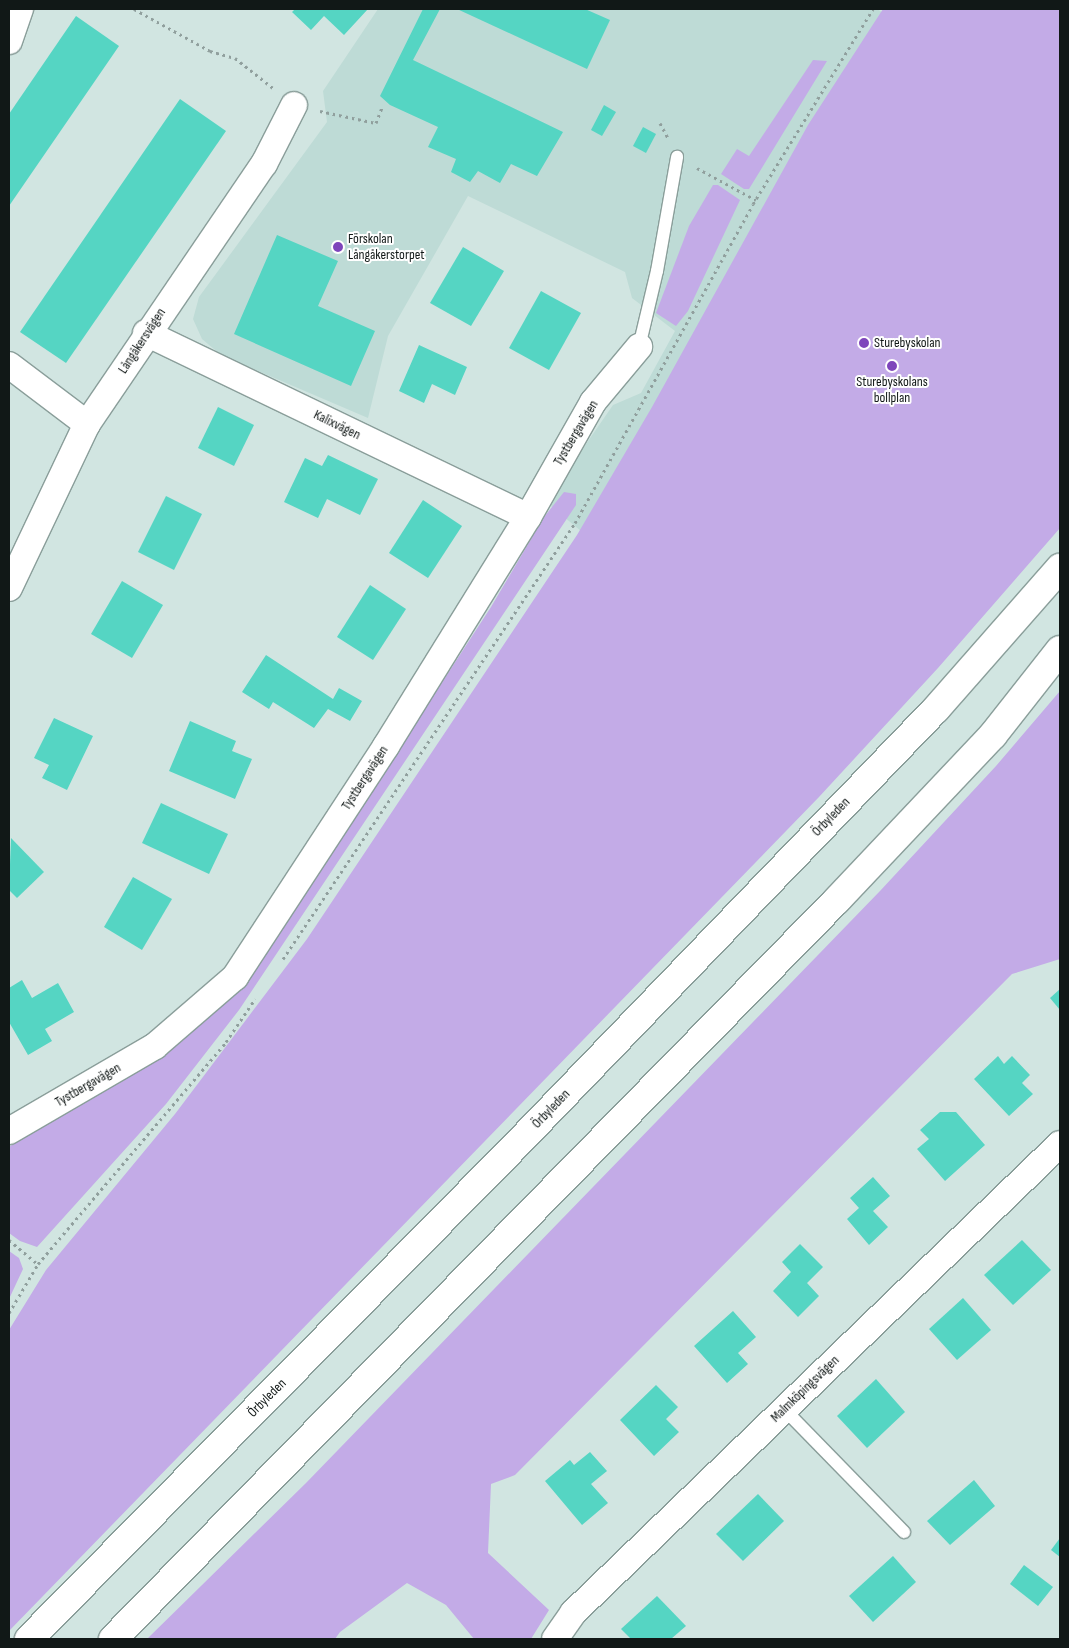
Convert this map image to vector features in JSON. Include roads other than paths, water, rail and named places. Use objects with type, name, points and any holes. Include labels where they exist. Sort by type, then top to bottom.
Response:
[{"type":"main road","name":"Örbyleden","points":[[29,1639],[529,1132],[936,709],[1060,568]]},
{"type":"main road","points":[[113,1639],[837,900],[993,735],[1060,650]]},
{"type":"street","points":[[9,40],[20,9]]},
{"type":"street","name":"Långåkersvägen","points":[[9,588],[87,424],[146,333],[264,164],[294,105]]},
{"type":"street","name":"Kalixvägen","points":[[146,333],[528,516]]},
{"type":"street","name":"Tystbergavägen","points":[[9,1131],[155,1046],[235,977],[386,746],[528,516],[593,402],[639,347]]},
{"type":"street","points":[[9,365],[87,424]]},
{"type":"street","name":"Malmköpingsvägen","points":[[555,1639],[573,1613],[1060,1144]]},
{"type":"lane","points":[[639,347],[657,271],[677,157]]},
{"type":"lane","points":[[784,1409],[904,1532]]},
{"type":"place","name":"Förskolan Långåkerstorpet","points":[[338,247]]},
{"type":"place","name":"Sturebyskolan","points":[[864,343]]},
{"type":"place","name":"Sturebyskolans bollplan","points":[[892,366]]}]
